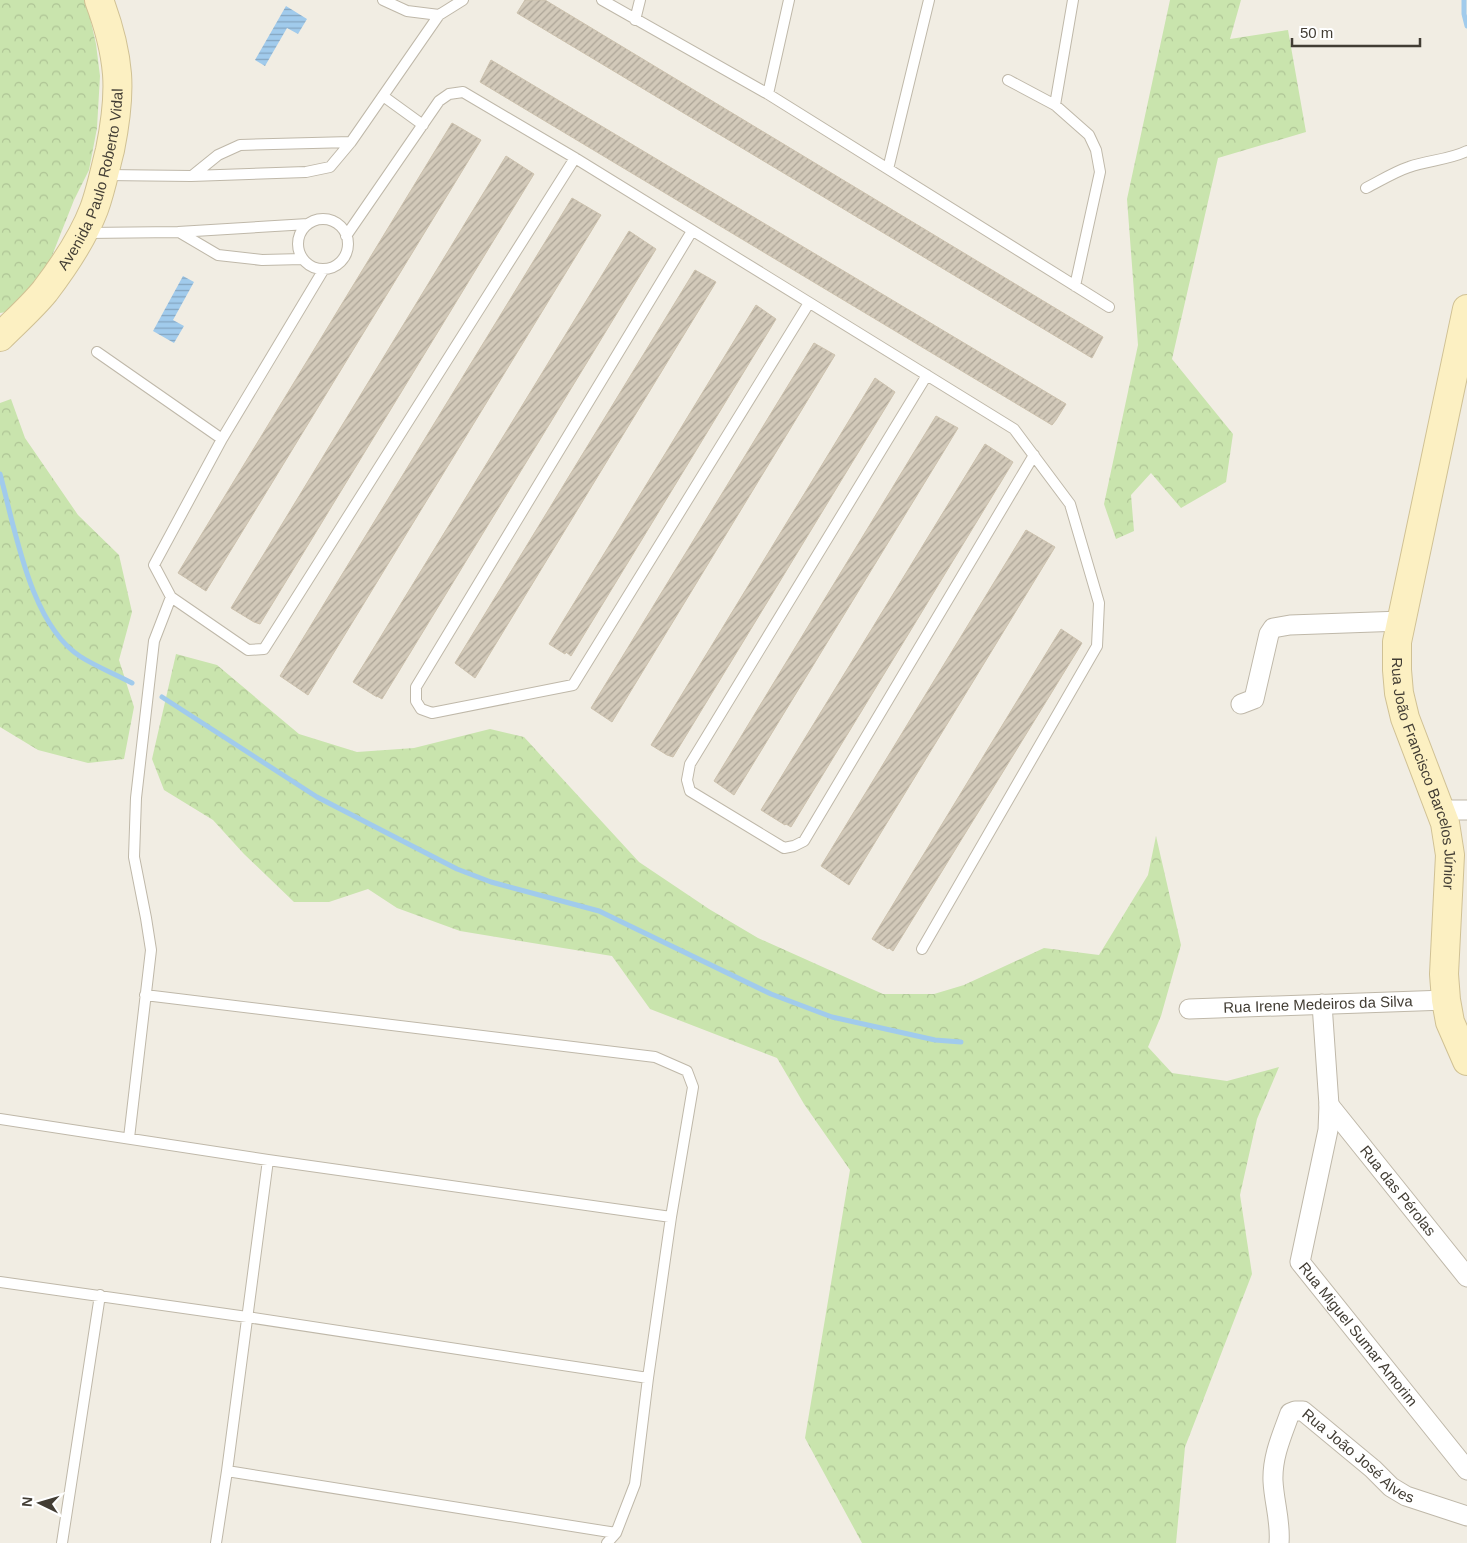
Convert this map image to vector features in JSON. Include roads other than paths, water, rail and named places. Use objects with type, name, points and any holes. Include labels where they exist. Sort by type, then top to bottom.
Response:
[{"type":"street","name":"Avenida Paulo Roberto Vidal","points":[[0,337],[44,292],[64,264],[83,234],[94,209],[104,175],[115,128],[118,102],[113,44],[99,0]]},
{"type":"street","name":"Rua João Francisco Barcelos Júnior","points":[[1467,309],[1402,621],[1398,642],[1397,670],[1399,693],[1405,718],[1445,823],[1450,855],[1444,974],[1446,1000],[1450,1022],[1467,1061]]},
{"type":"street","points":[[1241,704],[1254,699],[1269,634],[1273,628],[1290,624],[1402,621]]},
{"type":"street","points":[[1440,810],[1467,810]]},
{"type":"street","name":"Rua Irene Medeiros da Silva","points":[[1188,1009],[1446,1000]]},
{"type":"street","name":"Rua Miguel Sumar Amorim","points":[[1322,1004],[1328,1130],[1300,1262],[1467,1470]]},
{"type":"street","name":"Rua das Pérolas","points":[[1328,1105],[1467,1277]]},
{"type":"street","name":"Rua João José Alves","points":[[1279,1543],[1280,1532],[1273,1482],[1274,1465],[1278,1446],[1290,1414],[1296,1411],[1304,1411],[1392,1487],[1406,1496],[1467,1516]]},
{"type":"lane","points":[[383,0],[407,11],[438,15]]},
{"type":"lane","points":[[104,175],[191,176],[306,172],[330,167],[351,142],[438,15],[463,0]]},
{"type":"lane","points":[[602,0],[768,94],[1109,307]]},
{"type":"lane","points":[[635,20],[640,0]]},
{"type":"lane","points":[[768,94],[789,0]]},
{"type":"lane","points":[[888,169],[929,0]]},
{"type":"lane","points":[[1055,105],[1073,0]]},
{"type":"lane","points":[[1008,80],[1055,105],[1089,135],[1096,150],[1100,172],[1075,286]]},
{"type":"lane","points":[[346,236],[439,101],[449,94],[463,92],[575,158],[1014,429],[1070,504],[1099,603],[1097,646],[922,949]]},
{"type":"lane","points":[[383,96],[423,125]]},
{"type":"lane","points":[[191,176],[218,155],[240,146],[351,142]]},
{"type":"lane","points":[[1366,188],[1408,167],[1454,158],[1467,151]]},
{"type":"lane","points":[[324,269],[222,439],[154,565],[171,597],[248,650],[264,649],[575,158]]},
{"type":"lane","points":[[83,234],[178,232],[308,224],[323,219],[337,224],[346,236],[348,243],[344,257],[333,267],[316,268],[309,265],[303,259],[298,244],[299,236],[308,224]]},
{"type":"lane","points":[[692,231],[416,687],[416,701],[421,710],[432,713],[573,685],[809,303]]},
{"type":"lane","points":[[178,232],[218,255],[262,260],[303,259]]},
{"type":"lane","points":[[97,352],[222,439]]},
{"type":"lane","points":[[927,375],[690,764],[687,780],[690,791],[784,848],[804,841],[1034,455]]},
{"type":"lane","points":[[129,1138],[151,950],[134,858],[136,798],[154,641],[171,597]]},
{"type":"lane","points":[[145,995],[655,1057],[687,1071],[693,1087],[671,1218],[635,1484],[616,1533],[607,1543]]},
{"type":"lane","points":[[0,1119],[671,1218]]},
{"type":"lane","points":[[216,1543],[268,1160]]},
{"type":"lane","points":[[0,1282],[100,1295],[648,1378]]},
{"type":"lane","points":[[62,1543],[100,1295]]},
{"type":"lane","points":[[227,1471],[616,1533]]},
{"type":"water","points":[[286,6],[307,19],[298,34],[287,28],[265,66],[255,60]]},
{"type":"water","points":[[183,276],[194,282],[173,320],[184,326],[174,343],[153,331]]},
{"type":"waterway","points":[[1464,0],[1464,14],[1467,26]]},
{"type":"waterway","points":[[0,474],[27,574],[49,622],[63,642],[81,657],[132,683]]},
{"type":"waterway","points":[[162,697],[317,797],[457,869],[491,882],[599,911],[771,994],[832,1017],[935,1040],[961,1042]]}]
